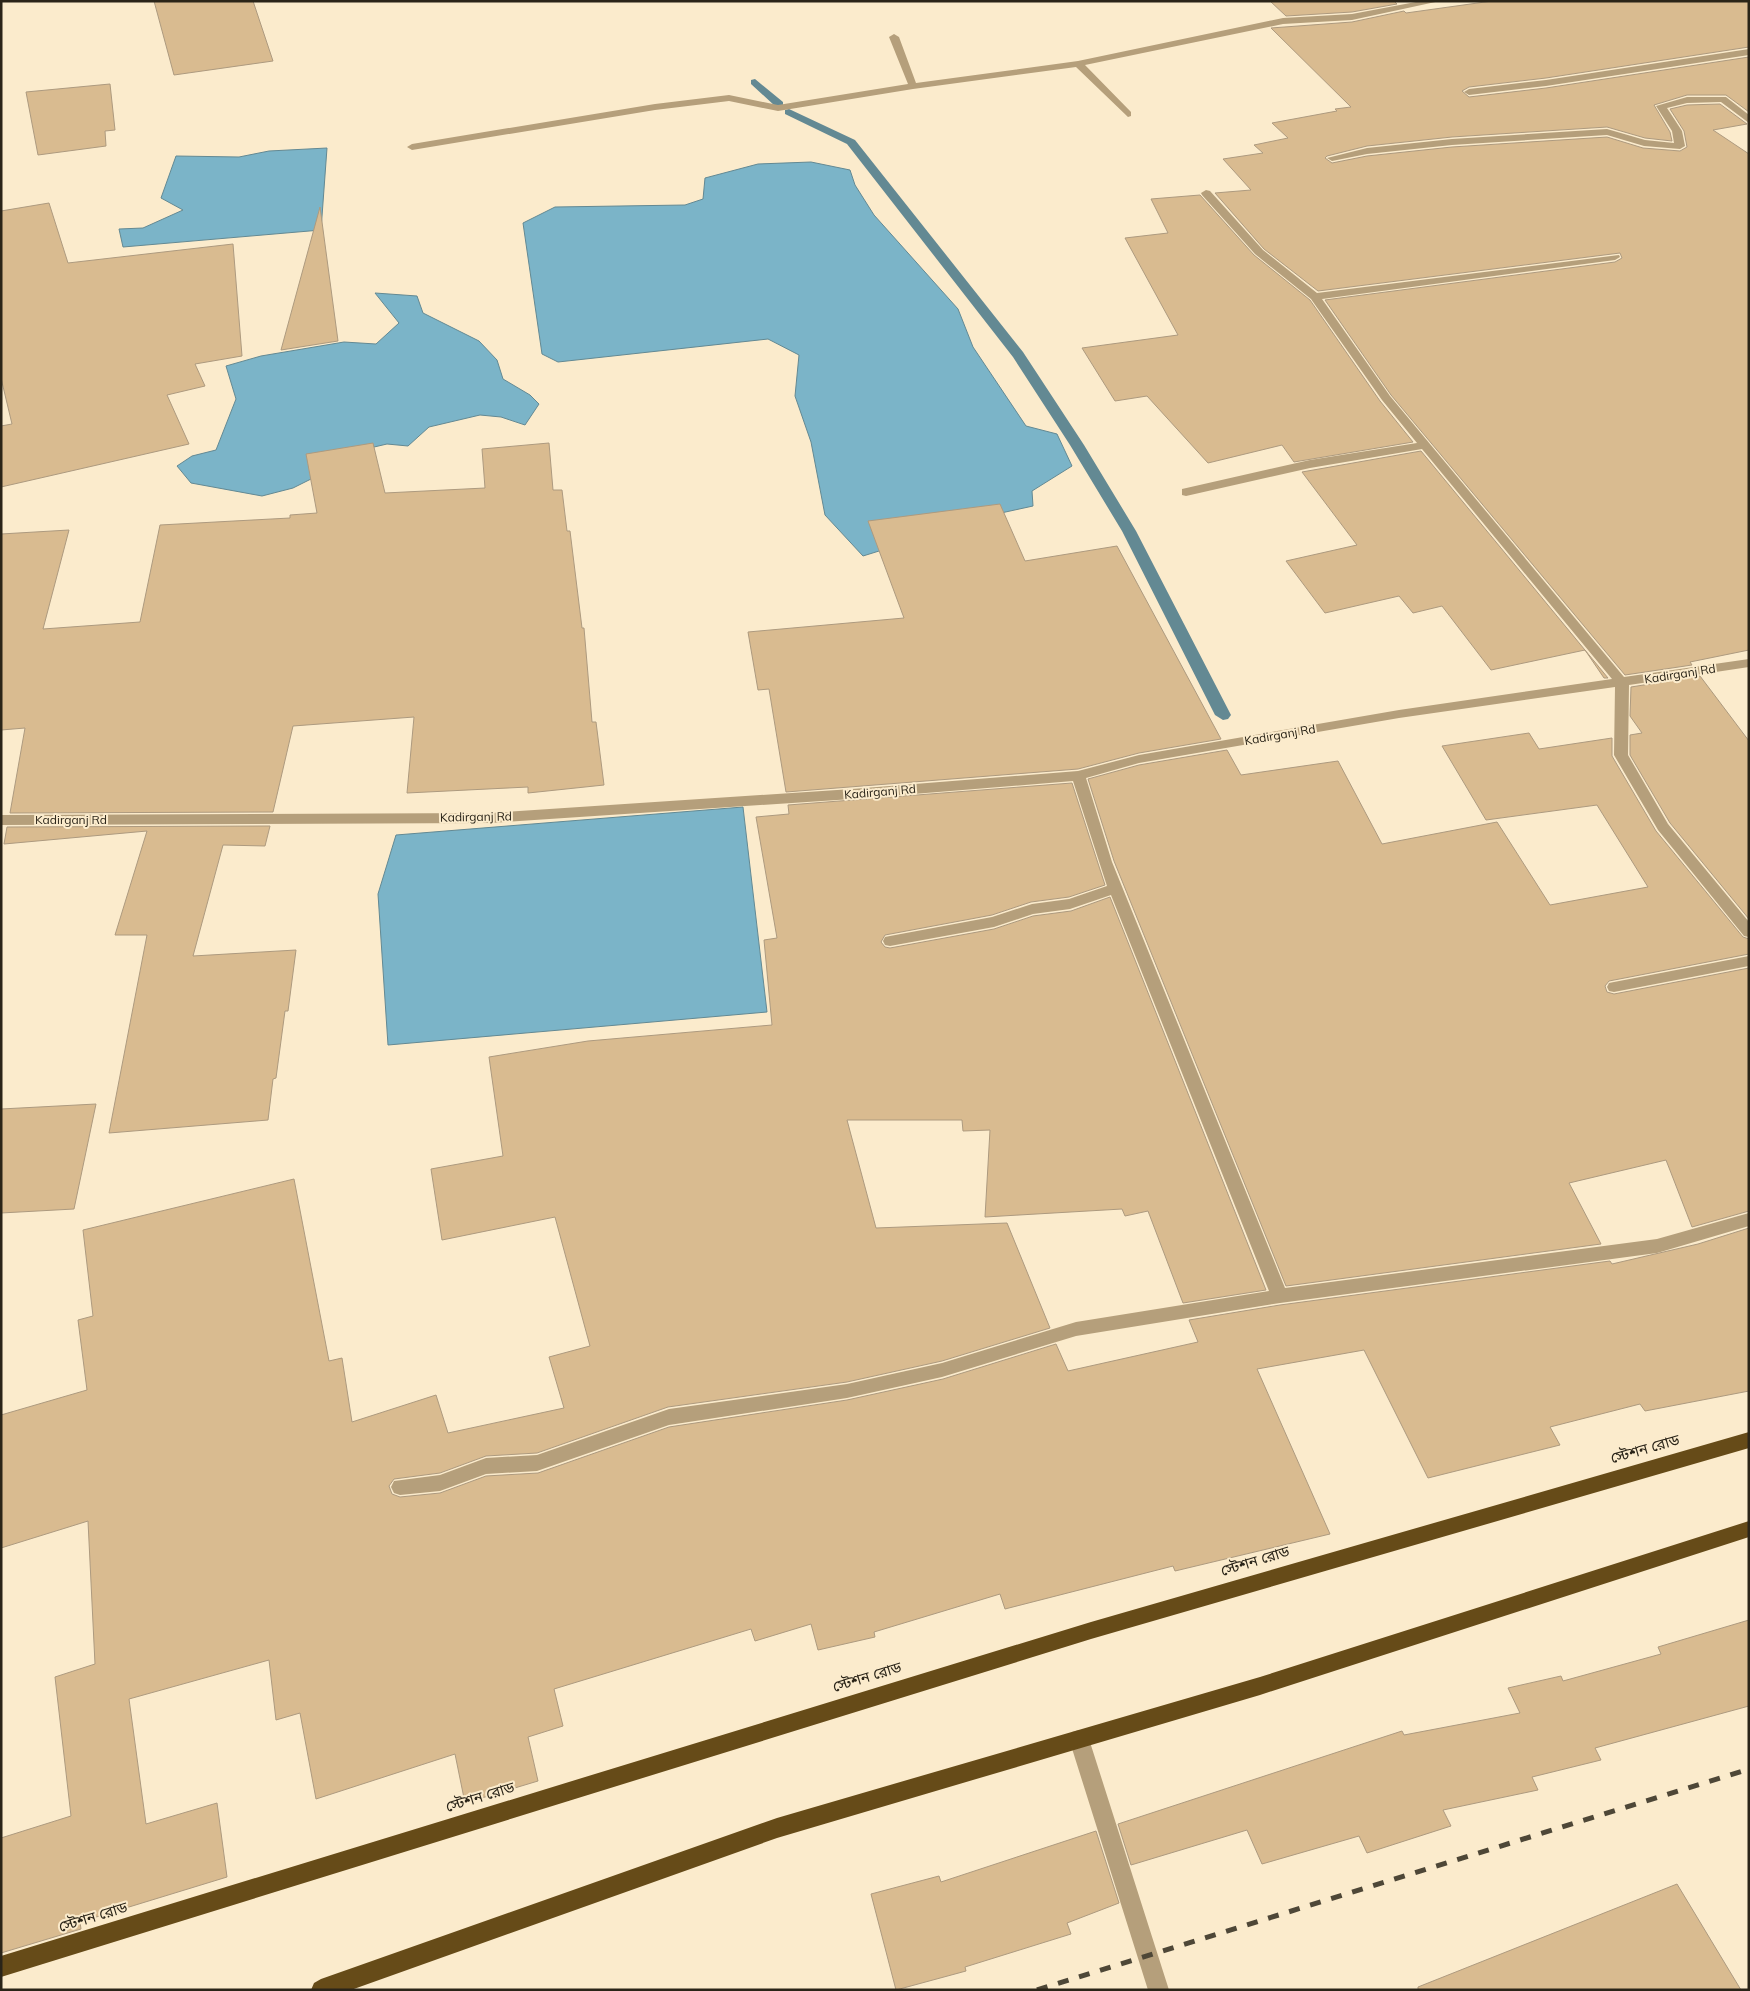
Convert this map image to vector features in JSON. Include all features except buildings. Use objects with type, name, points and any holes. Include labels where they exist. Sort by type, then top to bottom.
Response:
[{"type":"highway","name":"স্টেশন রোড","points":[[1,1967],[828,1710],[1299,1569],[1749,1440]]},
{"type":"highway","points":[[321,1990],[777,1828],[1260,1686],[1749,1529]]},
{"type":"street","points":[[412,147],[673,105],[729,98],[778,108],[913,86],[1078,64],[1283,21],[1352,17],[1436,1]]},
{"type":"street","points":[[894,36],[913,86]]},
{"type":"street","points":[[1469,92],[1546,83],[1749,52]]},
{"type":"street","points":[[1078,64],[1128,114]]},
{"type":"street","points":[[1332,158],[1367,151],[1452,142],[1607,132],[1644,144],[1680,146],[1677,132],[1661,106],[1687,100],[1723,99],[1749,120]]},
{"type":"street","points":[[1206,193],[1259,252],[1315,297],[1386,398],[1622,683],[1621,755],[1663,827],[1749,932]]},
{"type":"street","points":[[1315,297],[1615,257]]},
{"type":"street","points":[[1186,492],[1310,464],[1425,445]]},
{"type":"street","name":"Kadirganj Rd","points":[[1,820],[491,818],[852,794],[1078,776],[1139,758],[1322,727],[1749,664]]},
{"type":"street","points":[[1078,776],[1105,862],[1280,1296]]},
{"type":"street","points":[[890,941],[994,922],[1032,909],[1070,904],[1116,888]]},
{"type":"street","points":[[1614,987],[1749,961]]},
{"type":"street","points":[[400,1487],[440,1483],[486,1466],[537,1463],[669,1418],[847,1390],[942,1370],[1076,1329],[1280,1296],[1657,1246],[1749,1219]]},
{"type":"street","points":[[1079,1739],[1159,1990]]},
{"type":"water","points":[[327,148],[321,230],[123,247],[119,229],[143,228],[183,210],[161,198],[176,156],[239,157],[269,151]]},
{"type":"water","points":[[811,162],[850,170],[855,185],[874,215],[958,309],[973,347],[1026,426],[1057,434],[1072,466],[1032,491],[1033,506],[1001,513],[863,556],[825,515],[811,442],[795,396],[799,355],[768,339],[558,362],[542,354],[523,223],[555,207],[685,205],[703,199],[705,178],[758,164]]},
{"type":"water","points":[[375,293],[417,296],[423,313],[479,341],[497,360],[503,379],[530,395],[539,404],[525,425],[501,417],[480,415],[429,427],[408,446],[387,444],[344,454],[327,471],[293,488],[262,496],[191,483],[177,466],[192,456],[216,450],[236,399],[226,366],[261,356],[344,342],[376,344],[399,323]]},
{"type":"water","points":[[743,807],[767,1012],[388,1045],[378,894],[396,835]]},
{"type":"waterway","points":[[755,82],[779,104]]},
{"type":"waterway","points":[[789,112],[851,142],[1018,355],[1077,445],[1129,531],[1223,715]]},
{"type":"railway","points":[[1037,1990],[1749,1769]]}]
